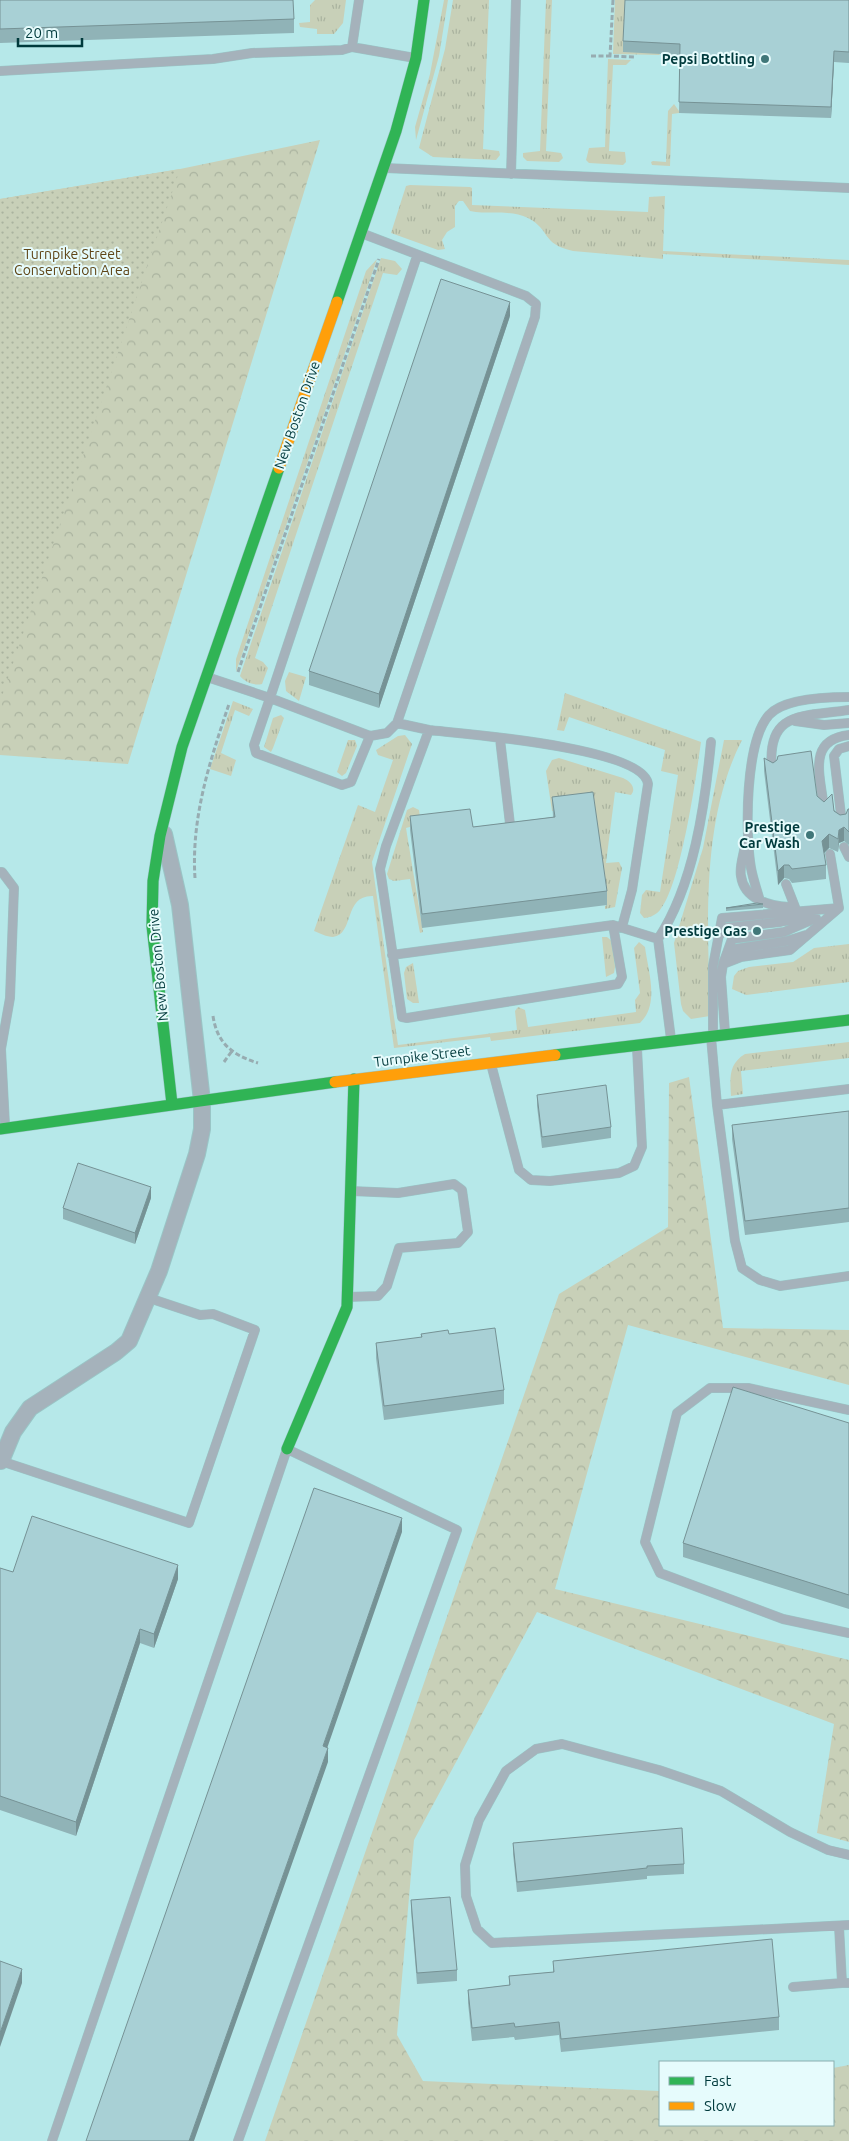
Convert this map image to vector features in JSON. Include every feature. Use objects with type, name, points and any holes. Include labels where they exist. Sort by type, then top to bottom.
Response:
[{"type":"street","name":"New Boston Drive","points":[[172,1104],[152,926],[156,866],[168,791],[206,676],[383,168],[416,58],[424,0]]},
{"type":"street","name":"New Boston Drive","points":[[0,1462],[13,1432],[30,1408],[116,1352],[129,1341],[148,1298],[197,1154],[202,1129],[202,1101],[180,905],[162,827]]},
{"type":"street","name":"Turnpike Street","points":[[2,1128],[354,1079],[849,1020]]},
{"type":"street","points":[[287,1449],[347,1307],[354,1079]]},
{"type":"lane","points":[[352,47],[359,0]]},
{"type":"lane","points":[[511,174],[516,0]]},
{"type":"lane","points":[[0,71],[213,58],[240,54],[334,50],[352,47],[416,58]]},
{"type":"lane","points":[[383,168],[849,188]]},
{"type":"lane","points":[[206,676],[370,736],[387,733],[396,723],[537,309],[536,304],[526,296],[360,233]]},
{"type":"lane","points":[[370,736],[354,777],[346,785],[337,784],[262,756],[256,753],[253,748],[417,256]]},
{"type":"lane","points":[[839,908],[781,906],[753,899],[740,876],[748,832],[751,770],[755,747],[760,729],[769,714],[781,707],[816,698],[849,697]]},
{"type":"lane","points":[[772,770],[771,751],[774,736],[780,726],[791,720],[849,710]]},
{"type":"lane","points":[[791,720],[824,725],[849,723]]},
{"type":"lane","points":[[396,723],[428,730],[571,748],[626,763],[647,778],[648,784],[632,890],[617,926],[622,977],[618,984],[407,1018],[402,1017],[381,878],[382,858],[428,730]]},
{"type":"lane","points":[[824,809],[820,765],[821,750],[830,739],[849,735]]},
{"type":"lane","points":[[500,739],[510,824]]},
{"type":"lane","points":[[672,1042],[658,939],[671,919],[695,844],[711,742]]},
{"type":"lane","points":[[842,823],[834,756],[839,748],[849,746]]},
{"type":"lane","points":[[844,847],[849,856]]},
{"type":"lane","points":[[830,854],[839,908]]},
{"type":"lane","points":[[0,872],[2,872],[14,888],[10,998],[0,1049],[2,1128]]},
{"type":"lane","points":[[786,884],[796,907]]},
{"type":"lane","points":[[849,906],[780,922],[724,928],[721,930],[713,966],[717,1105],[735,1241],[742,1268],[760,1280],[780,1286],[849,1276]]},
{"type":"lane","points":[[723,964],[739,957],[790,950],[839,908]]},
{"type":"lane","points":[[713,966],[732,939],[784,932],[839,908]]},
{"type":"lane","points":[[392,956],[617,926],[658,939]]},
{"type":"lane","points":[[716,1036],[722,996],[723,964],[732,939]]},
{"type":"lane","points":[[491,1063],[519,1170],[530,1180],[550,1181],[619,1173],[634,1166],[642,1148],[637,1046]]},
{"type":"lane","points":[[717,1105],[849,1089]]},
{"type":"lane","points":[[347,1297],[378,1296],[387,1286],[399,1248],[458,1243],[468,1232],[462,1190],[454,1184],[398,1193],[351,1191]]},
{"type":"lane","points":[[0,1462],[189,1523],[255,1330],[213,1314],[200,1316],[148,1298]]},
{"type":"lane","points":[[849,1410],[748,1388],[710,1388],[677,1413],[645,1542],[660,1572],[783,1619],[849,1633]]},
{"type":"lane","points":[[52,2141],[287,1449],[457,1530],[238,2141]]},
{"type":"lane","points":[[849,1855],[828,1850],[790,1832],[721,1792],[659,1770],[562,1744],[536,1749],[506,1771],[479,1820],[465,1865],[466,1896],[477,1929],[492,1943],[849,1925]]},
{"type":"lane","points":[[793,1987],[846,1983],[839,1926]]},
{"type":"path","points":[[610,56],[613,0]]},
{"type":"path","points":[[591,56],[635,57]]},
{"type":"path","points":[[238,673],[379,259]]},
{"type":"path","points":[[196,885],[194,845],[200,799],[208,767],[229,704]]},
{"type":"path","points":[[212,1007],[218,1036],[232,1051],[242,1058],[258,1063]]},
{"type":"path","points":[[224,1062],[232,1051]]},
{"type":"green space","points":[[315,0],[346,0],[343,23],[334,34],[317,34],[317,29],[300,27],[299,23],[310,22],[310,5]]},
{"type":"green space","points":[[444,0],[448,0],[439,56],[416,140],[415,127],[430,74]]},
{"type":"green space","points":[[453,0],[489,0],[483,149],[499,151],[500,155],[496,160],[433,157],[419,148],[445,49]]},
{"type":"green space","points":[[546,0],[552,0],[546,151],[561,153],[563,158],[559,162],[527,161],[523,157],[523,153],[540,151]]},
{"type":"green space","points":[[615,0],[625,0],[660,55],[613,54]]},
{"type":"green space","points":[[608,59],[631,60],[626,65],[613,65],[609,151],[625,152],[626,162],[623,165],[589,163],[586,160],[589,148],[605,147]]},
{"type":"green space","points":[[674,104],[679,113],[672,114],[670,166],[652,165],[651,162],[653,161],[666,162],[668,111]]},
{"type":"green space","points":[[320,140],[128,764],[0,755],[0,199],[180,169]]},
{"type":"green space","name":"Turnpike Street Conservation Area","points":[[180,169],[0,702],[0,199]]},
{"type":"green space","points":[[406,186],[470,187],[472,188],[472,205],[648,212],[649,197],[665,196],[663,251],[849,260],[849,265],[663,254],[663,259],[573,251],[556,245],[540,227],[528,218],[507,213],[470,211],[463,201],[459,201],[455,206],[455,227],[447,232],[442,240],[445,249],[438,250],[391,233]]},
{"type":"green space","points":[[381,258],[395,261],[402,269],[397,275],[383,273],[255,658],[263,662],[268,668],[262,684],[253,684],[240,676]]},
{"type":"green space","points":[[377,259],[236,672],[236,659],[366,271]]},
{"type":"green space","points":[[289,672],[306,677],[299,701],[286,691],[285,681]]},
{"type":"green space","points":[[565,693],[701,742],[686,830],[675,878],[668,897],[660,910],[651,917],[644,918],[640,913],[642,895],[646,890],[660,892],[678,775],[661,771],[665,750],[569,717],[564,731],[557,730]]},
{"type":"green space","points":[[233,701],[253,709],[249,716],[235,710],[221,753],[236,760],[231,776],[210,769]]},
{"type":"green space","points":[[281,715],[284,718],[271,752],[264,747],[273,718]]},
{"type":"green space","points":[[405,735],[412,744],[372,862],[398,1045],[517,1030],[515,1011],[518,1007],[525,1010],[528,1027],[636,1012],[635,1000],[640,993],[634,948],[639,942],[645,947],[651,987],[650,1006],[640,1023],[491,1041],[490,1037],[394,1048],[373,896],[364,897],[357,902],[340,934],[331,937],[314,931],[358,805],[375,812],[393,760],[378,755],[376,750],[398,736]]},
{"type":"green space","points":[[348,740],[355,740],[357,746],[346,773],[342,776],[337,772]]},
{"type":"green space","points":[[724,740],[742,740],[728,772],[719,805],[713,840],[709,875],[708,911],[710,1016],[691,1019],[683,1011],[681,1004],[674,943],[703,848]]},
{"type":"green space","points":[[559,758],[623,778],[633,787],[631,795],[615,792],[606,863],[619,862],[622,868],[615,907],[605,909],[607,905],[593,806],[552,811],[546,771],[552,760]]},
{"type":"green space","points":[[413,807],[419,810],[421,824],[406,828],[423,932],[420,933],[410,879],[394,881],[389,879],[387,874],[407,810]]},
{"type":"green space","points":[[602,937],[607,937],[613,942],[614,973],[606,977]]},
{"type":"green space","points":[[849,944],[849,982],[746,995],[732,989],[734,976],[738,971],[749,967],[793,962],[814,948]]},
{"type":"green space","points":[[413,963],[419,1003],[413,1003],[407,999],[404,973],[406,967]]},
{"type":"green space","points":[[849,1042],[849,1058],[741,1071],[743,1094],[731,1096],[731,1072],[739,1058],[745,1054]]},
{"type":"green space","points":[[689,1077],[723,1328],[849,1330],[849,1385],[628,1325],[555,1589],[849,1660],[849,1842],[817,1833],[834,1724],[537,1612],[414,1840],[397,2035],[423,2081],[659,2091],[659,2126],[834,2126],[834,2068],[849,2065],[849,2141],[265,2141],[559,1294],[668,1227],[669,1083]]},
{"type":"building","points":[[0,0],[293,0],[294,19],[0,29]]},
{"type":"building","name":"Pepsi Bottling","points":[[625,0],[849,0],[849,52],[834,51],[831,107],[679,102],[680,44],[623,41]]},
{"type":"building","points":[[441,279],[510,302],[379,694],[309,671]]},
{"type":"building","name":"Prestige Car Wash","points":[[811,751],[817,796],[824,802],[832,794],[834,811],[840,815],[846,814],[849,809],[849,832],[844,827],[839,830],[838,839],[829,834],[822,841],[826,865],[792,869],[789,865],[784,865],[778,871],[764,758],[773,763],[777,760],[778,756]]},
{"type":"building","points":[[593,792],[607,891],[422,914],[410,816],[470,809],[473,827],[555,817],[552,797]]},
{"type":"building","points":[[757,903],[763,904],[726,908]]},
{"type":"building","points":[[606,1085],[611,1127],[542,1137],[537,1095]]},
{"type":"building","points":[[849,1111],[849,1208],[745,1221],[732,1125]]},
{"type":"building","points":[[78,1163],[151,1187],[135,1233],[63,1208]]},
{"type":"building","points":[[495,1328],[504,1390],[384,1406],[376,1343],[422,1337],[421,1334],[448,1330],[449,1334]]},
{"type":"building","points":[[733,1387],[849,1423],[849,1595],[683,1543]]},
{"type":"building","points":[[314,1488],[402,1518],[323,1746],[328,1748],[189,2141],[86,2141]]},
{"type":"building","points":[[32,1516],[178,1565],[154,1634],[140,1629],[76,1822],[0,1796],[0,1568],[13,1572]]},
{"type":"building","points":[[682,1828],[684,1864],[647,1866],[647,1868],[517,1882],[513,1843]]},
{"type":"building","points":[[450,1897],[457,1970],[417,1973],[411,1900]]},
{"type":"building","points":[[772,1939],[779,2017],[561,2039],[559,2022],[515,2027],[514,2023],[472,2028],[468,1990],[510,1985],[509,1976],[554,1972],[553,1961]]},
{"type":"building","points":[[0,1961],[22,1969],[0,2033]]},
{"type":"traffic: fast","points":[[337,302],[396,131],[416,58],[424,0]]},
{"type":"traffic: fast","points":[[172,1104],[152,926],[153,881],[160,836],[182,747],[279,468]]},
{"type":"traffic: fast","points":[[555,1055],[849,1020]]},
{"type":"traffic: fast","points":[[287,1449],[347,1307],[354,1079]]},
{"type":"traffic: fast","points":[[0,1129],[335,1082]]},
{"type":"traffic: slow","points":[[279,468],[337,302]]},
{"type":"traffic: slow","points":[[335,1082],[555,1055]]},
{"type":"place","name":"Pepsi Bottling","points":[[765,59]]},
{"type":"place","name":"Prestige Car Wash","points":[[810,835]]},
{"type":"place","name":"Prestige Gas","points":[[757,931]]}]
